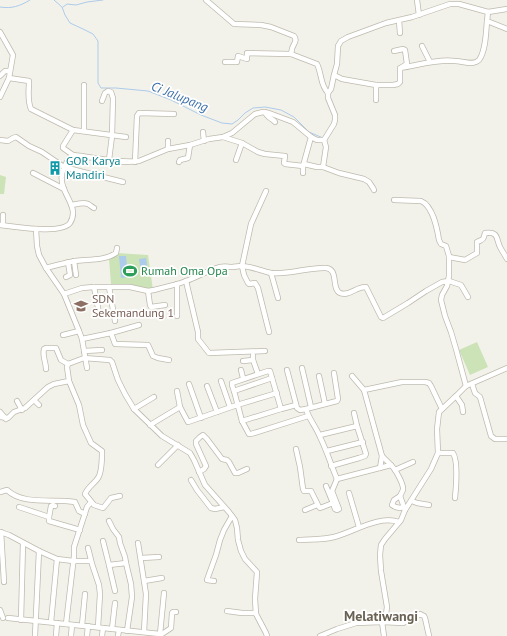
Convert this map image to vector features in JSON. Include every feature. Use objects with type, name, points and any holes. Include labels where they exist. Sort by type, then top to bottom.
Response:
[{"type":"street","points":[[206,0],[234,24],[271,27],[294,36],[296,38],[291,54]]},
{"type":"street","points":[[417,0],[418,15]]},
{"type":"street","points":[[323,167],[326,153],[324,140],[335,120],[328,98],[328,93],[331,88],[337,64],[338,46],[341,41],[348,37],[386,24],[455,3],[488,12],[507,9]]},
{"type":"street","points":[[400,68],[430,62],[455,61],[471,63],[478,61],[483,51],[488,12]]},
{"type":"street","points":[[399,21],[400,33]]},
{"type":"street","points":[[487,21],[507,29]]},
{"type":"street","points":[[0,32],[13,55],[9,78],[0,97]]},
{"type":"street","points":[[422,46],[430,62]]},
{"type":"street","points":[[394,51],[405,50],[407,64],[400,68]]},
{"type":"street","points":[[225,62],[236,62],[238,56],[247,59],[247,53],[291,54],[317,64],[324,89],[328,93]]},
{"type":"street","points":[[334,75],[342,79],[376,85],[393,85],[400,82],[400,68]]},
{"type":"street","points":[[0,76],[5,71],[10,71]]},
{"type":"street","points":[[9,78],[29,81],[30,108],[73,130],[126,137]]},
{"type":"street","points":[[84,85],[84,131]]},
{"type":"street","points":[[376,85],[376,100]]},
{"type":"street","points":[[102,101],[105,93],[108,91],[111,92],[113,98],[112,136],[109,160]]},
{"type":"street","points":[[73,130],[63,148],[73,155],[135,162],[168,149],[223,137],[232,133],[255,114],[263,112],[293,122],[310,137],[317,140],[324,140]]},
{"type":"street","points":[[265,112],[274,122]]},
{"type":"street","points":[[135,162],[137,116],[139,113],[174,114]]},
{"type":"street","points":[[203,132],[204,141]]},
{"type":"street","points":[[0,140],[8,141],[16,137],[64,166],[123,182]]},
{"type":"street","points":[[223,137],[242,143],[258,152],[285,156],[284,163],[286,164],[323,167],[364,180],[369,182],[374,190]]},
{"type":"street","points":[[303,173],[310,137]]},
{"type":"street","points":[[168,141],[168,149]]},
{"type":"street","points":[[236,160],[242,143]]},
{"type":"street","points":[[178,162],[188,158],[190,145]]},
{"type":"street","points":[[3,215],[1,225],[36,229],[53,229],[69,224],[72,219],[73,211],[72,205],[62,184],[62,174],[64,166],[73,155]]},
{"type":"street","points":[[33,173],[64,189]]},
{"type":"street","points":[[266,191],[251,224],[243,266],[244,275],[248,283],[255,283],[258,288],[269,332]]},
{"type":"street","points":[[394,200],[421,201],[425,203],[432,212],[439,240],[441,244],[446,246],[450,269],[448,281],[441,300],[466,386]]},
{"type":"street","points":[[72,205],[83,203],[94,208]]},
{"type":"street","points":[[36,229],[39,255],[64,294],[82,339],[84,358],[87,368]]},
{"type":"street","points":[[449,257],[464,260],[477,254],[477,242],[482,240],[487,232],[496,236],[507,259]]},
{"type":"street","points":[[46,268],[68,262],[110,257],[116,254],[117,248]]},
{"type":"street","points":[[74,261],[76,275]]},
{"type":"street","points":[[66,277],[70,275],[68,262]]},
{"type":"street","points":[[64,294],[82,288],[94,287],[130,287],[148,291],[178,284],[218,267],[243,266],[271,273],[312,269],[332,270],[338,292],[348,293],[366,287],[381,317],[383,318],[442,282],[448,281],[461,285],[468,297]]},
{"type":"street","points":[[271,273],[278,298]]},
{"type":"street","points":[[186,281],[198,332],[198,339],[209,353],[265,350]]},
{"type":"street","points":[[177,316],[178,284]]},
{"type":"street","points":[[94,287],[99,313]]},
{"type":"street","points":[[109,287],[115,321]]},
{"type":"street","points":[[148,291],[151,307],[165,305]]},
{"type":"street","points":[[82,339],[139,325]]},
{"type":"street","points":[[63,335],[79,331]]},
{"type":"street","points":[[111,333],[115,344],[148,345],[154,356],[168,360]]},
{"type":"street","points":[[46,369],[43,351],[46,348],[56,348],[61,360],[68,364]]},
{"type":"street","points":[[84,351],[102,350]]},
{"type":"street","points":[[253,354],[258,374]]},
{"type":"street","points":[[68,364],[84,358],[110,360],[123,390],[134,409],[162,436],[190,453],[205,485],[232,516],[236,523],[241,551],[245,559],[257,572],[255,599],[256,614],[267,636]]},
{"type":"street","points":[[243,361],[254,360]]},
{"type":"street","points":[[68,364],[69,380],[79,405],[82,426],[91,443],[102,452],[100,476],[85,492],[85,494],[96,506],[104,507],[111,498],[120,496]]},
{"type":"street","points":[[302,368],[308,416],[320,436],[337,479],[332,491],[339,508],[338,509],[336,509],[332,502],[326,486]]},
{"type":"street","points":[[384,636],[384,622],[387,607],[381,571],[381,545],[399,522],[405,508],[412,501],[432,470],[438,453],[437,429],[439,412],[466,386],[507,368]]},
{"type":"street","points":[[241,370],[243,378]]},
{"type":"street","points":[[287,370],[296,405],[299,410],[336,402],[338,399],[334,373]]},
{"type":"street","points":[[281,409],[270,371],[243,378],[232,383],[242,420],[248,432],[251,434],[308,416]]},
{"type":"street","points":[[319,376],[325,404]]},
{"type":"street","points":[[352,376],[364,390],[382,456],[380,468]]},
{"type":"street","points":[[234,391],[272,378]]},
{"type":"street","points":[[0,418],[6,419],[14,412],[26,408],[51,385],[69,380]]},
{"type":"street","points":[[221,381],[230,407]]},
{"type":"street","points":[[364,390],[402,382],[425,382],[431,386],[442,409]]},
{"type":"street","points":[[189,384],[201,418]]},
{"type":"street","points":[[472,384],[475,393],[480,398],[491,436],[495,439],[507,439]]},
{"type":"street","points":[[206,386],[217,412]]},
{"type":"street","points":[[177,391],[180,408],[188,422],[230,407],[277,393]]},
{"type":"street","points":[[456,396],[462,405],[463,412]]},
{"type":"street","points":[[134,409],[154,397]]},
{"type":"street","points":[[34,400],[39,405]]},
{"type":"street","points":[[17,401],[22,410]]},
{"type":"street","points":[[242,420],[296,405]]},
{"type":"street","points":[[150,425],[180,408]]},
{"type":"street","points":[[0,412],[6,419]]},
{"type":"street","points":[[332,466],[365,456],[366,454],[354,413]]},
{"type":"street","points":[[320,436],[357,426]]},
{"type":"street","points":[[199,472],[206,466],[196,444],[196,441],[200,436],[207,439],[222,459],[229,462],[235,473],[247,469]]},
{"type":"street","points":[[326,451],[363,442]]},
{"type":"street","points":[[158,465],[178,445]]},
{"type":"street","points":[[296,449],[303,489],[304,491],[311,491],[318,506]]},
{"type":"street","points":[[438,453],[453,453],[455,456],[456,498]]},
{"type":"street","points":[[382,456],[395,470],[403,489],[400,496],[394,500],[392,505],[398,508],[405,508]]},
{"type":"street","points":[[395,470],[413,462]]},
{"type":"street","points":[[337,479],[391,465]]},
{"type":"street","points":[[191,480],[197,490],[213,509],[224,507]]},
{"type":"street","points":[[197,490],[205,485]]},
{"type":"street","points":[[0,492],[7,490],[15,495],[29,499],[65,500],[75,502],[79,511],[85,514]]},
{"type":"street","points":[[349,493],[360,527]]},
{"type":"street","points":[[400,496],[405,508]]},
{"type":"street","points":[[412,501],[429,505]]},
{"type":"street","points":[[71,636],[69,624],[74,547],[87,507],[91,502]]},
{"type":"street","points":[[306,510],[318,506],[320,508],[332,502]]},
{"type":"street","points":[[55,506],[51,506],[49,521],[80,530]]},
{"type":"street","points":[[19,507],[49,517]]},
{"type":"street","points":[[214,581],[207,580],[220,540],[232,516]]},
{"type":"street","points":[[109,520],[119,537],[131,584],[132,597],[127,631]]},
{"type":"street","points":[[299,540],[332,537],[360,527],[389,520],[399,522]]},
{"type":"street","points":[[0,532],[57,559],[91,561]]},
{"type":"street","points":[[0,532],[4,582]]},
{"type":"street","points":[[103,541],[115,591]]},
{"type":"street","points":[[21,620],[23,543]]},
{"type":"street","points":[[138,543],[146,594],[144,632]]},
{"type":"street","points":[[88,548],[99,585],[100,628],[102,636]]},
{"type":"street","points":[[35,636],[39,551]]},
{"type":"street","points":[[141,558],[159,557]]},
{"type":"street","points":[[51,622],[57,559]]},
{"type":"street","points":[[109,565],[126,563]]},
{"type":"street","points":[[144,581],[162,578]]},
{"type":"street","points":[[162,635],[164,593]]},
{"type":"street","points":[[82,625],[85,594]]},
{"type":"street","points":[[112,629],[115,603]]},
{"type":"street","points":[[0,610],[5,618],[82,625],[127,631],[135,634],[144,632],[162,635],[171,628],[172,613],[176,612]]},
{"type":"street","points":[[228,611],[256,614]]},
{"type":"street","points":[[320,636],[346,625],[356,623],[403,623],[418,614],[422,614],[424,616],[429,636]]},
{"type":"street","points":[[56,636],[57,623]]},
{"type":"street","points":[[87,636],[88,626]]},
{"type":"street","points":[[118,636],[119,630]]},
{"type":"green space","points":[[0,175],[6,177],[4,194],[0,194]]},
{"type":"green space","name":"Rumah Oma Opa","points":[[117,253],[148,255],[153,290],[135,286],[111,284],[109,259]]},
{"type":"green space","points":[[477,342],[488,367],[470,375],[459,350]]},
{"type":"water","points":[[119,256],[126,256],[128,277],[121,278]]},
{"type":"water","points":[[146,258],[148,271],[141,272],[139,259]]},
{"type":"waterway","name":"Ci Jalupang","points":[[0,7],[8,8],[23,4],[30,0]]},
{"type":"waterway","name":"Ci Jalupang","points":[[54,0],[62,7],[70,23],[93,34],[98,41],[98,83],[101,88],[148,91],[222,123],[232,124],[253,108],[265,107],[281,110],[294,117],[309,132],[323,138]]},
{"type":"waterway","points":[[63,7],[67,4],[76,5],[103,0]]},
{"type":"place","name":"GOR Karya Mandiri","points":[[55,168]]},
{"type":"place","name":"Rumah Oma Opa","points":[[130,271]]},
{"type":"place","name":"SDN Sekemandung 1","points":[[81,306]]},
{"type":"district","name":"Melatiwangi","points":[[381,616]]}]
